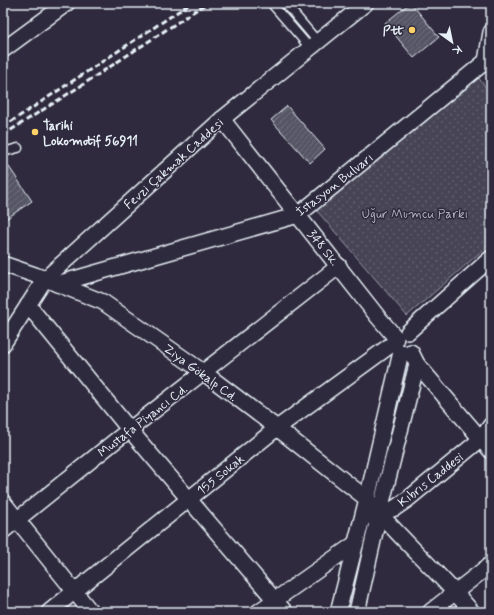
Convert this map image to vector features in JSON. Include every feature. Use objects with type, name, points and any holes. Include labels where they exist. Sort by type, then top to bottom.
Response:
[{"type":"street","points":[[3,50],[67,3]]},
{"type":"street","name":"Fevzi Çakmak Caddesi","points":[[3,344],[28,305],[51,281],[222,119],[366,3]]},
{"type":"street","name":"İstasyon Bulvarı","points":[[51,281],[298,215],[488,64],[491,32]]},
{"type":"street","name":"348 Sk.","points":[[222,119],[339,266],[491,451]]},
{"type":"street","name":"155 Sokak","points":[[49,612],[277,428],[405,346],[491,258]]},
{"type":"street","name":"Ziya Gökalp Cd.","points":[[3,264],[103,302],[202,372],[277,428],[367,499],[379,514],[456,592],[472,612]]},
{"type":"street","name":"Mustafa Piyancı Cd.","points":[[3,531],[202,372],[339,266]]},
{"type":"street","points":[[28,305],[130,429],[285,612]]},
{"type":"street","points":[[338,612],[405,346]]},
{"type":"street","points":[[357,612],[379,514],[405,346]]},
{"type":"street","name":"Kıbrıs Caddesi","points":[[361,521],[394,508],[408,499],[481,439],[491,426]]},
{"type":"street","points":[[3,502],[91,612]]},
{"type":"street","points":[[258,612],[356,543]]},
{"type":"street","points":[[430,612],[491,564]]},
{"type":"lane","points":[[271,3],[314,45]]},
{"type":"lane","points":[[285,3],[314,45]]},
{"type":"lane","points":[[3,152],[18,148]]},
{"type":"green space","name":"Uğur Mumcu Parkı","points":[[474,72],[491,94],[491,243],[407,316],[312,205]]},
{"type":"building","name":"Ptt","points":[[410,3],[439,37],[414,58],[385,23]]},
{"type":"building","points":[[287,106],[325,149],[310,163],[271,120]]},
{"type":"building","points":[[3,158],[32,201],[3,221]]},
{"type":"railway","points":[[3,127],[191,3]]},
{"type":"railway","points":[[3,135],[207,3]]},
{"type":"place","name":"Ptt","points":[[412,30]]},
{"type":"place","name":"Tarihi Lokomotif 56911","points":[[35,132]]}]
